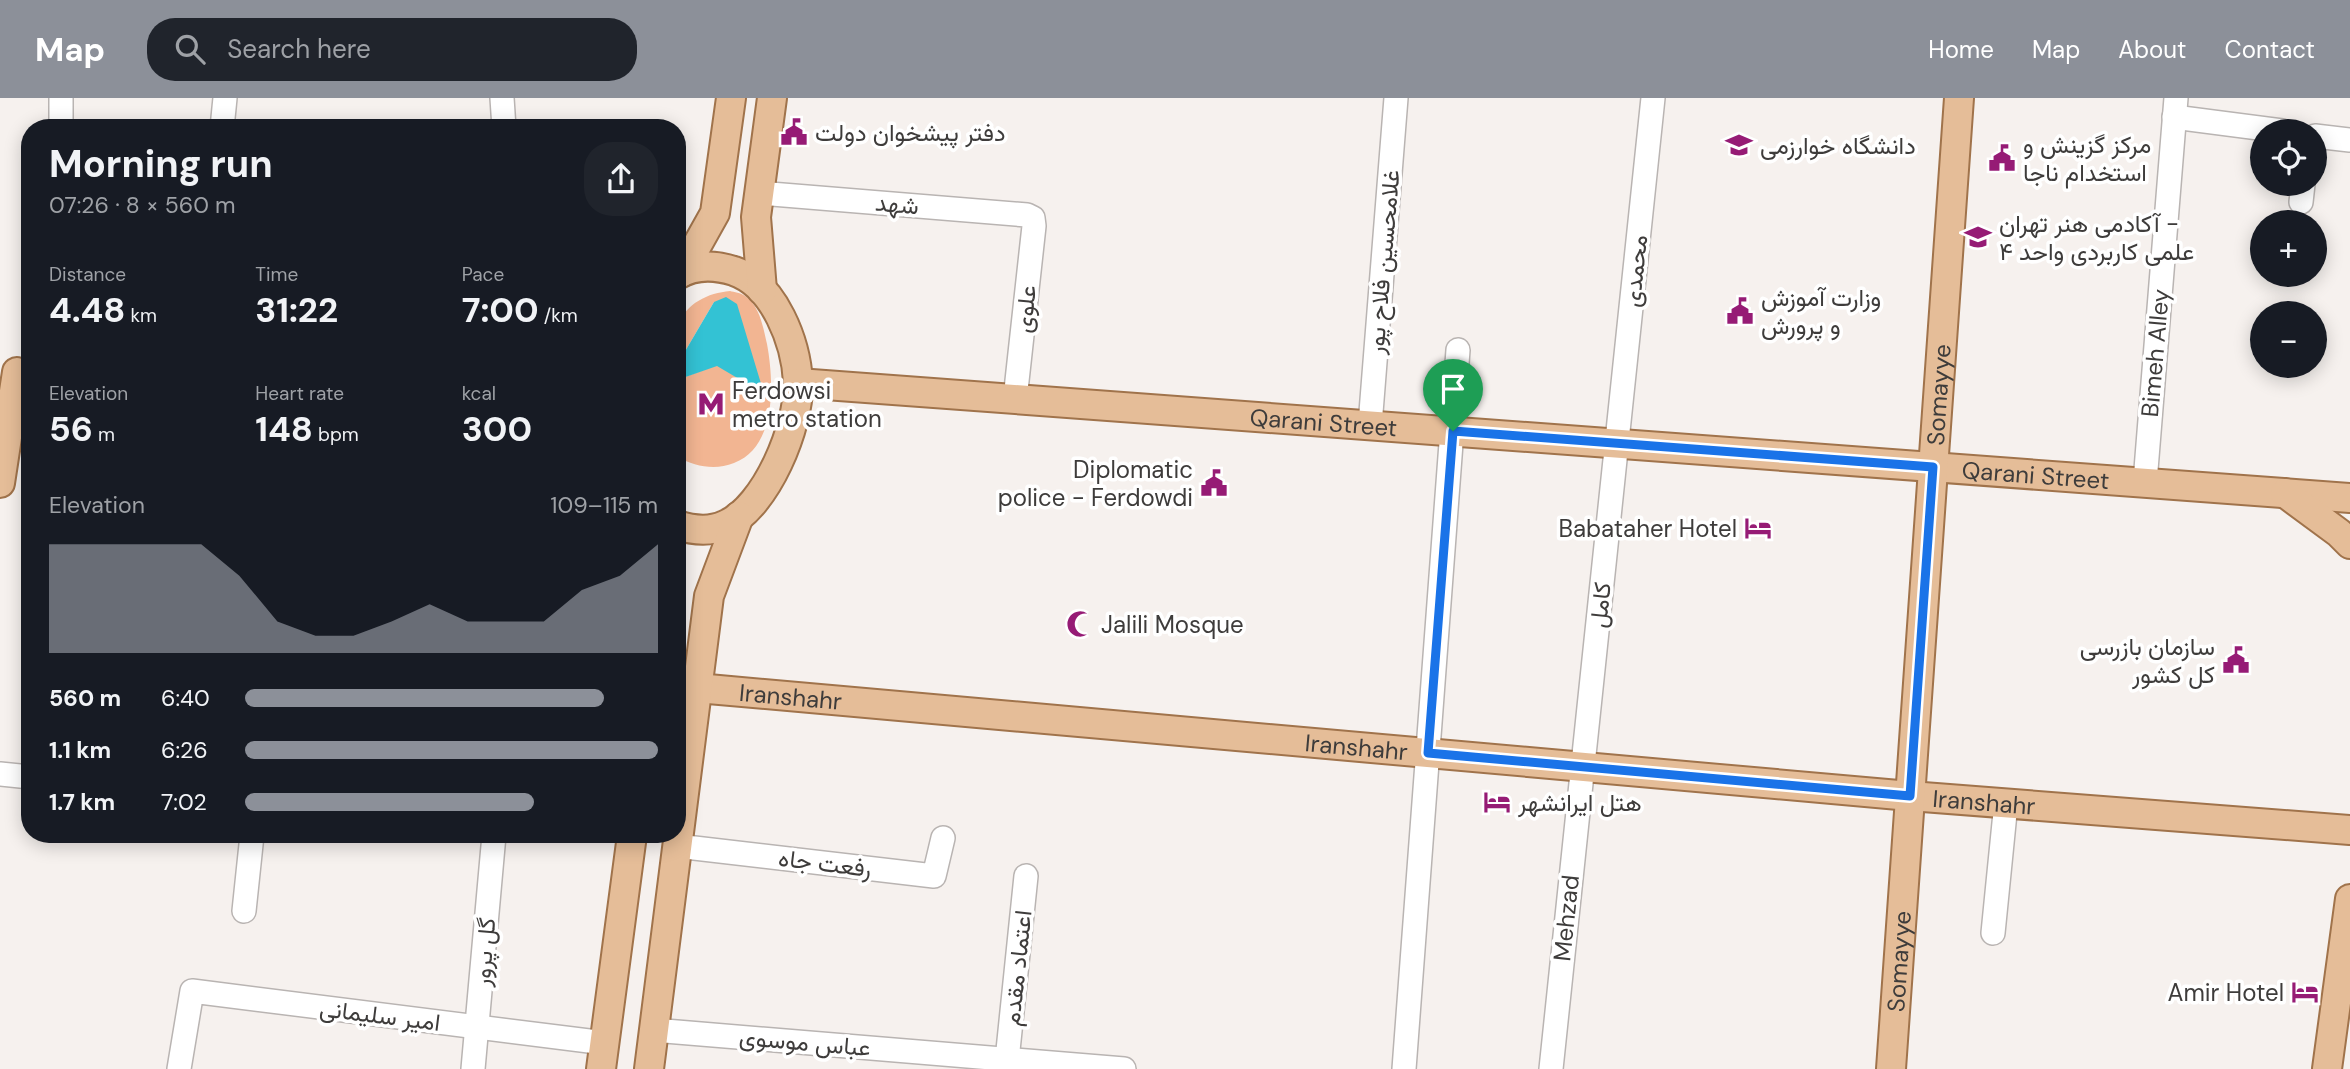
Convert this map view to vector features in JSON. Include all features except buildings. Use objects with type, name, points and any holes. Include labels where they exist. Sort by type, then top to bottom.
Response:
[{"type":"main road","points":[[686,261],[715,213],[731,98]]},
{"type":"main road","points":[[762,289],[756,217],[772,98]]},
{"type":"main road","name":"Somayye","points":[[1891,1069],[1959,98]]},
{"type":"main road","points":[[686,271],[705,266],[725,269],[743,275],[762,289],[787,333],[798,383],[795,412],[780,456],[759,495],[726,525],[710,529],[686,527]]},
{"type":"main road","points":[[0,483],[16,372]]},
{"type":"main road","name":"Qarani Street","points":[[798,383],[2350,498]]},
{"type":"main road","points":[[2284,493],[2350,544]]},
{"type":"main road","points":[[686,775],[709,596],[739,516]]},
{"type":"main road","name":"Iranshahr","points":[[697,688],[1910,796],[2350,830]]},
{"type":"main road","points":[[603,1056],[631,843]]},
{"type":"main road","points":[[649,1069],[677,843]]},
{"type":"main road","points":[[2328,1069],[2350,899]]},
{"type":"street","points":[[61,98],[61,119]]},
{"type":"street","points":[[223,119],[225,98]]},
{"type":"street","points":[[502,98],[503,119]]},
{"type":"street","name":"غلامحسین فلاح‌ پور","points":[[1370,425],[1396,98]]},
{"type":"street","name":"محمدی","points":[[1616,444],[1653,98]]},
{"type":"street","points":[[2175,107],[2250,124]]},
{"type":"street","name":"Bimeh Alley","points":[[2145,482],[2175,107]]},
{"type":"street","points":[[2327,137],[2350,140]]},
{"type":"street","name":"شهد","points":[[760,193],[1027,215],[1033,218]]},
{"type":"street","name":"علوی","points":[[1015,399],[1033,218]]},
{"type":"street","points":[[1404,1069],[1458,350]]},
{"type":"street","name":"کامل","points":[[1582,767],[1616,444]]},
{"type":"street","name":"Mehzad","points":[[1550,1069],[1582,767]]},
{"type":"street","points":[[0,774],[21,776]]},
{"type":"street","points":[[1993,933],[2006,803]]},
{"type":"street","name":"رفعت جاه","points":[[677,846],[934,876],[943,838]]},
{"type":"street","points":[[244,911],[251,843]]},
{"type":"street","name":"گل پرور","points":[[472,1069],[493,843]]},
{"type":"street","name":"اعتماد مقدم","points":[[1007,1060],[1027,876]]},
{"type":"street","name":"امیر سلیمانی","points":[[179,1069],[192,991],[478,1027],[603,1056]]},
{"type":"street","name":"عباس موسوی","points":[[653,1030],[1007,1060],[1038,1065],[1124,1069]]},
{"type":"shaded area","points":[[730,291],[742,294],[754,305],[767,344],[771,376],[769,411],[758,443],[748,455],[719,467],[686,461],[686,377],[717,365],[756,389],[714,302],[686,350],[686,311],[714,294]]},
{"type":"water","points":[[726,297],[737,304],[762,387],[756,389],[717,366],[686,377],[686,350],[714,302]]},
{"type":"place","name":"دفتر پیشخوان دولت","points":[[794,132]]},
{"type":"place","name":"دانشگاه خوارزمی","points":[[1739,145]]},
{"type":"place","name":"مرکز گزینش و استخدام ناجا","points":[[2002,158]]},
{"type":"place","name":"آکادمی هنر تهران - علمی کاربردی واحد ۴","points":[[1978,237]]},
{"type":"place","name":"وزارت آموزش و پرورش","points":[[1740,311]]},
{"type":"place","name":"Ferdowsi metro station","points":[[711,404]]},
{"type":"place","name":"Diplomatic police - Ferdowdi","points":[[1214,483]]},
{"type":"place","name":"Babataher Hotel","points":[[1758,528]]},
{"type":"place","name":"Jalili Mosque","points":[[1080,624]]},
{"type":"place","name":"سازمان بازرسی کل کشور","points":[[2236,660]]},
{"type":"place","name":"هتل ایرانشهر","points":[[1497,802]]},
{"type":"place","name":"Amir Hotel","points":[[2305,992]]},
{"type":"route","points":[[1453,431],[1933,467],[1910,796],[1428,753],[1453,431]]}]
